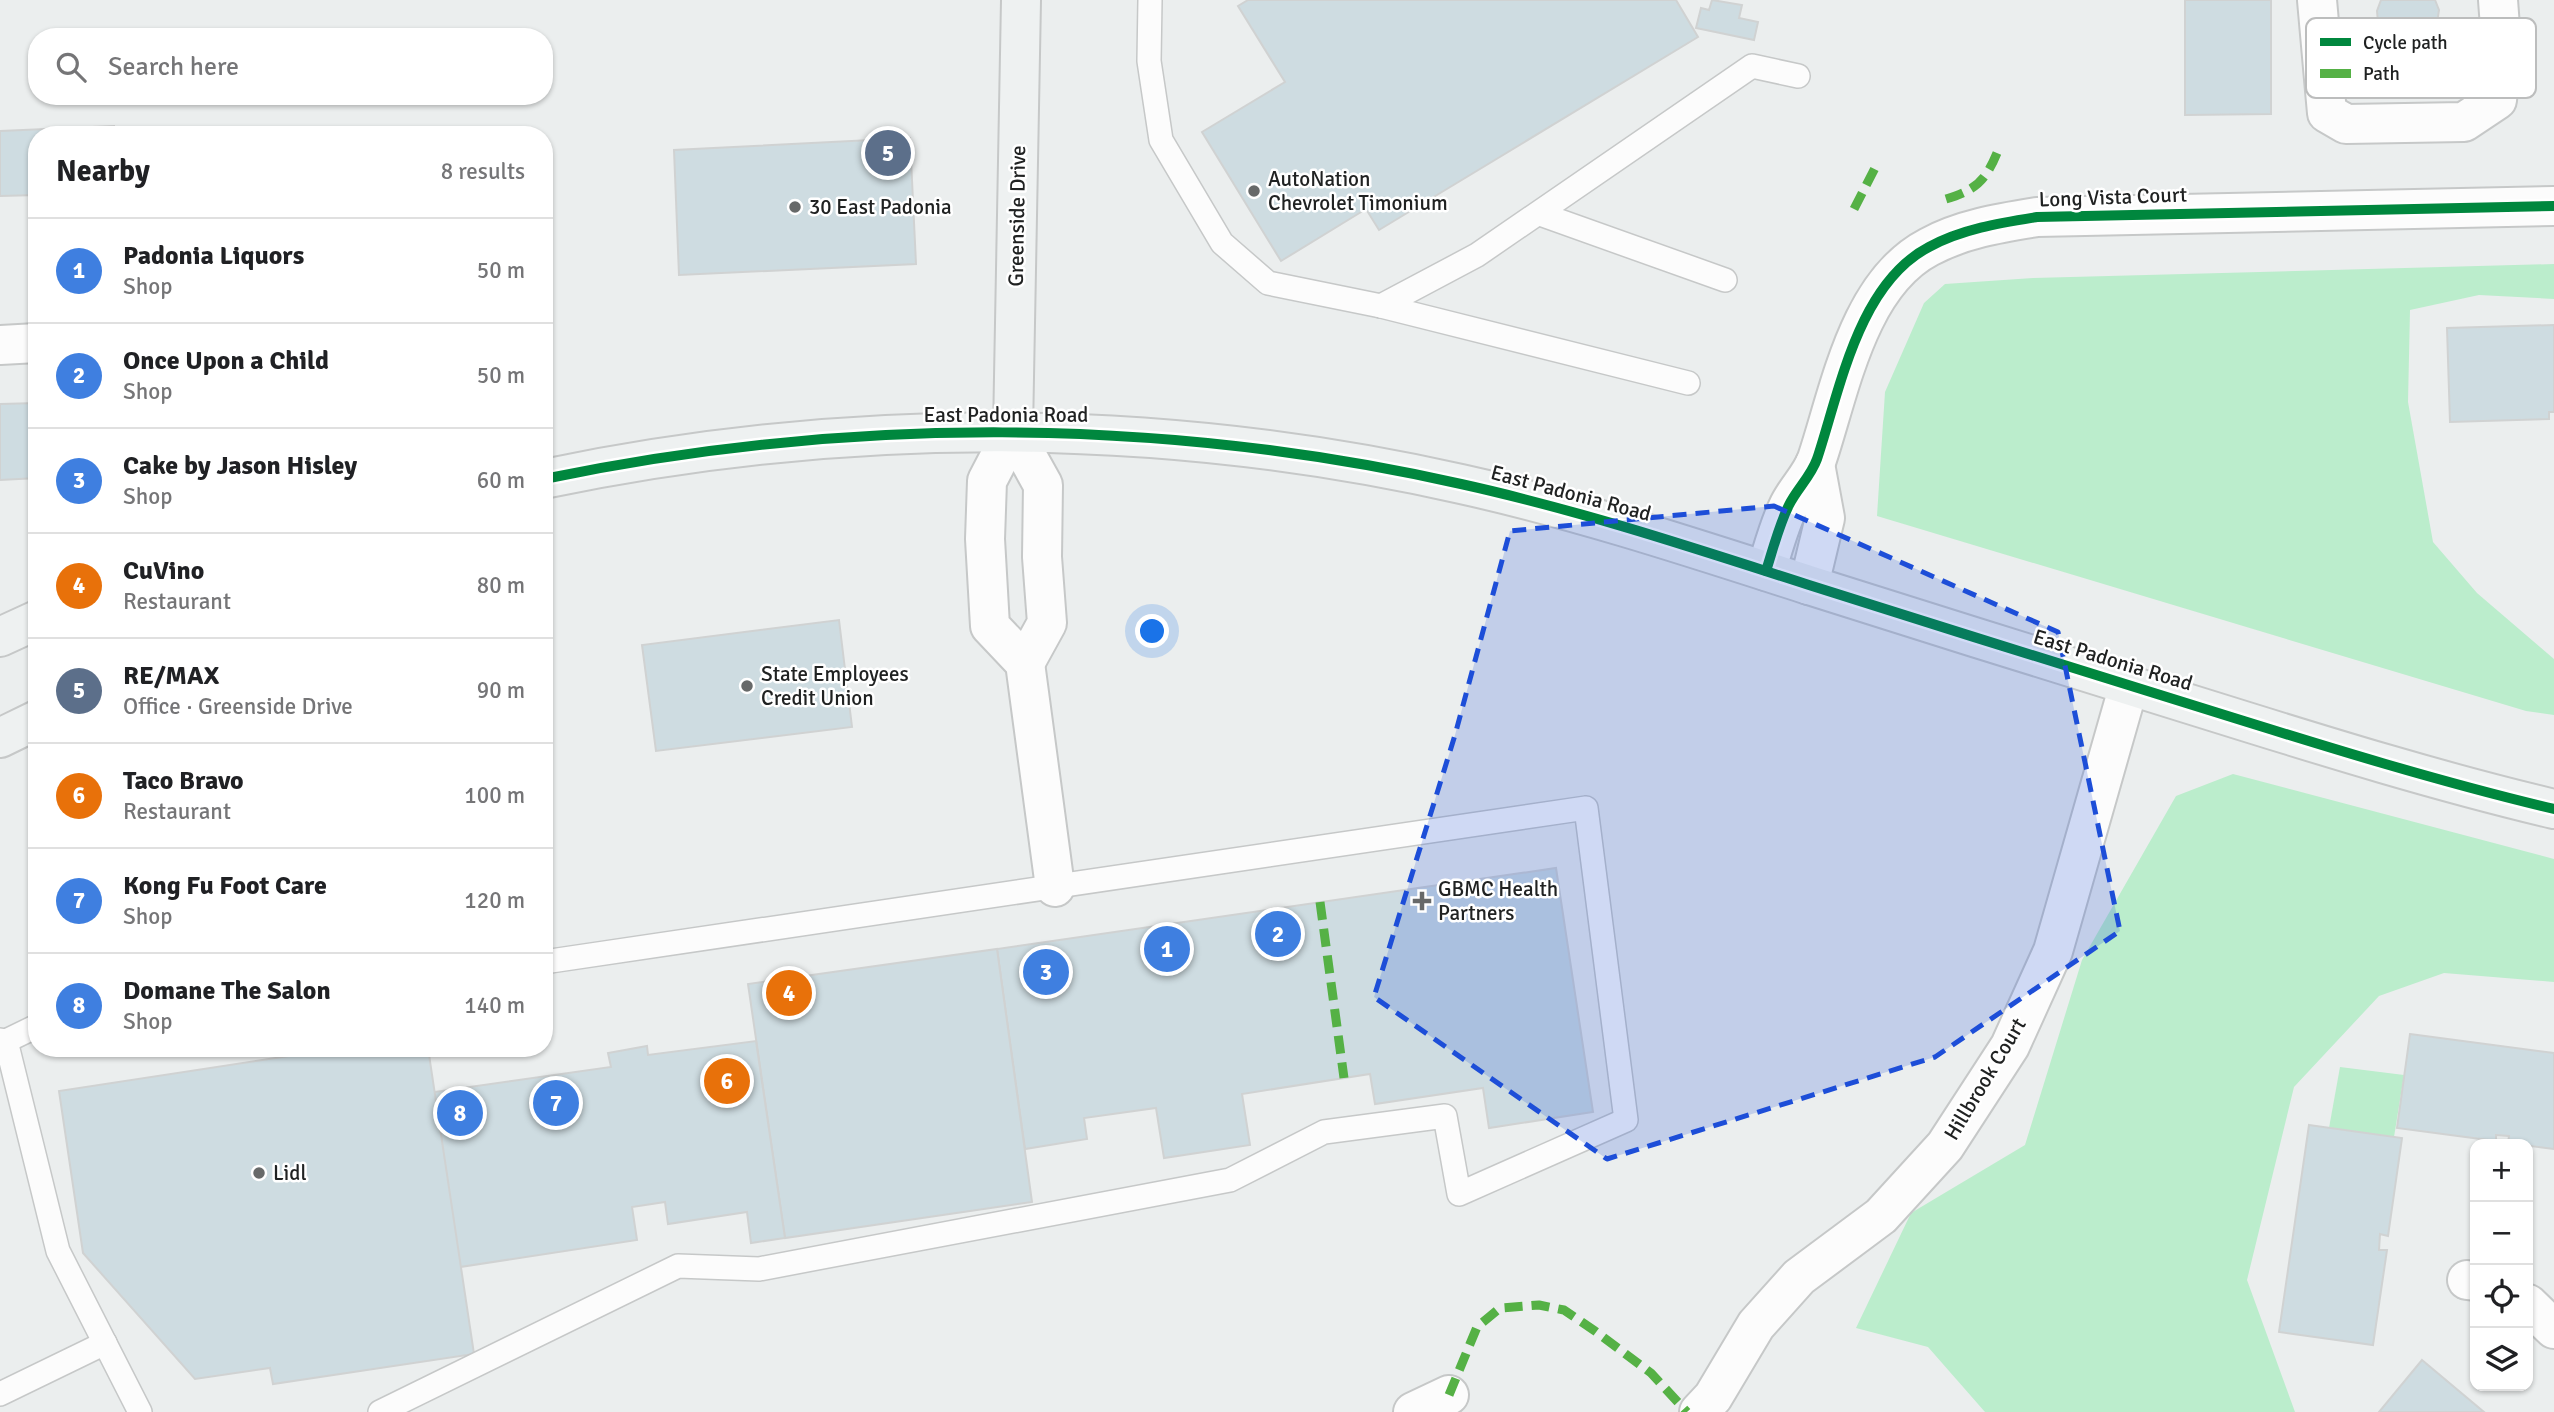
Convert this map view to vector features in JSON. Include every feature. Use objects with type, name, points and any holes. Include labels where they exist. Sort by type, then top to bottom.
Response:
[{"type":"street","name":"Greenside Drive","points":[[1013,431],[1021,0]]},
{"type":"street","points":[[2317,0],[2319,18]]},
{"type":"street","points":[[2498,0],[2499,18]]},
{"type":"street","points":[[2326,98],[2327,113],[2346,124],[2464,122],[2497,98]]},
{"type":"street","name":"Long Vista Court","points":[[1815,464],[1858,332],[1877,296],[1899,271],[1927,247],[1966,231],[2037,217],[2554,206]]},
{"type":"street","points":[[0,345],[28,344]]},
{"type":"street","name":"East Padonia Road","points":[[553,475],[676,456],[810,440],[918,433],[1013,431],[1164,438],[1273,449],[1382,468],[1544,504],[1641,530],[2378,762],[2554,809]]},
{"type":"street","points":[[1013,431],[987,481],[985,539],[990,626],[1025,663],[1055,887]]},
{"type":"street","points":[[1013,431],[1043,485],[1042,557],[1047,623],[1025,663]]},
{"type":"street","points":[[1766,571],[1788,506],[1815,464]]},
{"type":"street","points":[[1809,584],[1825,518],[1815,464]]},
{"type":"street","points":[[0,638],[28,624]]},
{"type":"street","name":"Hillbrook Court","points":[[1717,1407],[1756,1325],[1799,1277],[1881,1216],[1945,1146],[2010,1046],[2053,951],[2129,685]]},
{"type":"street","points":[[0,738],[28,724]]},
{"type":"street","points":[[2533,1309],[2554,1329]]},
{"type":"street","points":[[1413,1412],[1448,1395]]},
{"type":"lane","points":[[1150,0],[1149,61],[1161,140],[1222,243],[1268,283],[1381,306],[1688,383]]},
{"type":"lane","points":[[1381,306],[1477,255],[1752,65],[1798,76]]},
{"type":"lane","points":[[1540,214],[1725,280]]},
{"type":"lane","points":[[380,1412],[678,1266],[759,1269],[1230,1180],[1324,1132],[1445,1116],[1459,1194],[1626,1120],[1586,808],[553,961]]},
{"type":"lane","points":[[28,1030],[3,1040],[58,1251],[140,1412]]},
{"type":"lane","points":[[0,1394],[105,1343]]},
{"type":"highlighted area","points":[[1774,506],[2058,632],[2120,931],[1935,1057],[1607,1159],[1374,997],[1455,735],[1510,531]]},
{"type":"green space","points":[[2554,264],[2554,299],[2479,295],[2410,310],[2408,402],[2433,542],[2477,593],[2554,659],[2554,715],[2526,711],[1877,516],[1885,392],[1924,303],[1945,284],[2033,278]]},
{"type":"green space","points":[[2233,774],[2554,859],[2554,982],[2444,973],[2379,996],[2294,1087],[2247,1280],[2295,1412],[1985,1412],[1928,1347],[1856,1328],[1911,1213],[2025,1145],[2082,960],[2176,796]]},
{"type":"green space","points":[[2340,1067],[2404,1075],[2394,1137],[2329,1128]]},
{"type":"building","points":[[1248,0],[1676,0],[1698,37],[1379,230],[1366,209],[1281,261],[1202,132],[1285,82],[1238,6]]},
{"type":"building","points":[[1712,0],[1742,5],[1739,18],[1758,22],[1754,40],[1696,28],[1701,8],[1709,10]]},
{"type":"building","points":[[2185,0],[2271,0],[2271,114],[2185,115]]},
{"type":"building","points":[[2381,0],[2435,0],[2439,10],[2438,18],[2378,18]]},
{"type":"building","points":[[28,130],[28,195],[0,196],[0,131]]},
{"type":"building","name":"30 East Padonia","points":[[910,138],[916,264],[679,275],[674,150]]},
{"type":"building","points":[[2554,325],[2554,412],[2549,412],[2549,419],[2450,422],[2447,328]]},
{"type":"building","points":[[28,403],[28,478],[0,480],[0,404]]},
{"type":"building","name":"State Employees Credit Union","points":[[839,620],[852,727],[656,751],[642,645]]},
{"type":"building","points":[[1556,868],[1593,1112],[1489,1128],[1483,1088],[1375,1104],[1370,1074],[1242,1094],[1250,1145],[1164,1158],[1156,1108],[1084,1118],[1087,1139],[1025,1149],[997,949]]},
{"type":"building","points":[[997,949],[1032,1202],[785,1238],[748,984]]},
{"type":"building","points":[[2410,1034],[2554,1053],[2554,1149],[2533,1146],[2533,1139],[2509,1139],[2509,1136],[2496,1135],[2496,1139],[2481,1139],[2397,1128]]},
{"type":"building","points":[[756,1041],[785,1238],[751,1243],[747,1212],[668,1224],[665,1202],[632,1207],[637,1240],[460,1267],[434,1092],[611,1067],[608,1053],[647,1046],[648,1055]]},
{"type":"building","name":"Lidl","points":[[282,1057],[429,1057],[474,1354],[273,1384],[270,1368],[195,1379],[83,1253],[59,1091]]},
{"type":"building","points":[[2309,1125],[2402,1138],[2388,1236],[2380,1234],[2379,1250],[2387,1250],[2373,1345],[2279,1332]]},
{"type":"building","points":[[2422,1360],[2484,1412],[2379,1412]]},
{"type":"marked path","points":[[1946,199],[1978,184],[1997,153]]},
{"type":"marked path","points":[[1854,209],[1876,166]]},
{"type":"marked path","points":[[1320,902],[1344,1078]]},
{"type":"marked path","points":[[1449,1395],[1477,1327],[1500,1308],[1539,1305],[1564,1310],[1595,1331],[1651,1373],[1687,1412]]},
{"type":"cycle path","points":[[1766,571],[1785,513],[1817,459],[1844,371],[1868,312],[1885,286],[1905,264],[1929,247],[1982,228],[2037,217],[2554,206]]},
{"type":"cycle path","points":[[553,477],[658,458],[772,444],[887,435],[1002,432],[1118,436],[1233,446],[1347,462],[1505,494],[1593,518],[2341,751],[2554,809]]},
{"type":"place","name":"RE/MAX","points":[[888,153]]},
{"type":"place","name":"AutoNation Chevrolet Timonium","points":[[1254,191]]},
{"type":"place","name":"30 East Padonia","points":[[795,207]]},
{"type":"place","name":"State Employees Credit Union","points":[[747,686]]},
{"type":"place","name":"GBMC Health Partners","points":[[1422,901]]},
{"type":"place","name":"Once Upon a Child","points":[[1278,934]]},
{"type":"place","name":"Padonia Liquors","points":[[1167,949]]},
{"type":"place","name":"Cake by Jason Hisley","points":[[1046,972]]},
{"type":"place","name":"CuVino","points":[[789,993]]},
{"type":"place","name":"Taco Bravo","points":[[727,1081]]},
{"type":"place","name":"Kong Fu Foot Care","points":[[556,1103]]},
{"type":"place","name":"Domane The Salon","points":[[460,1113]]},
{"type":"place","name":"Lidl","points":[[259,1173]]}]
